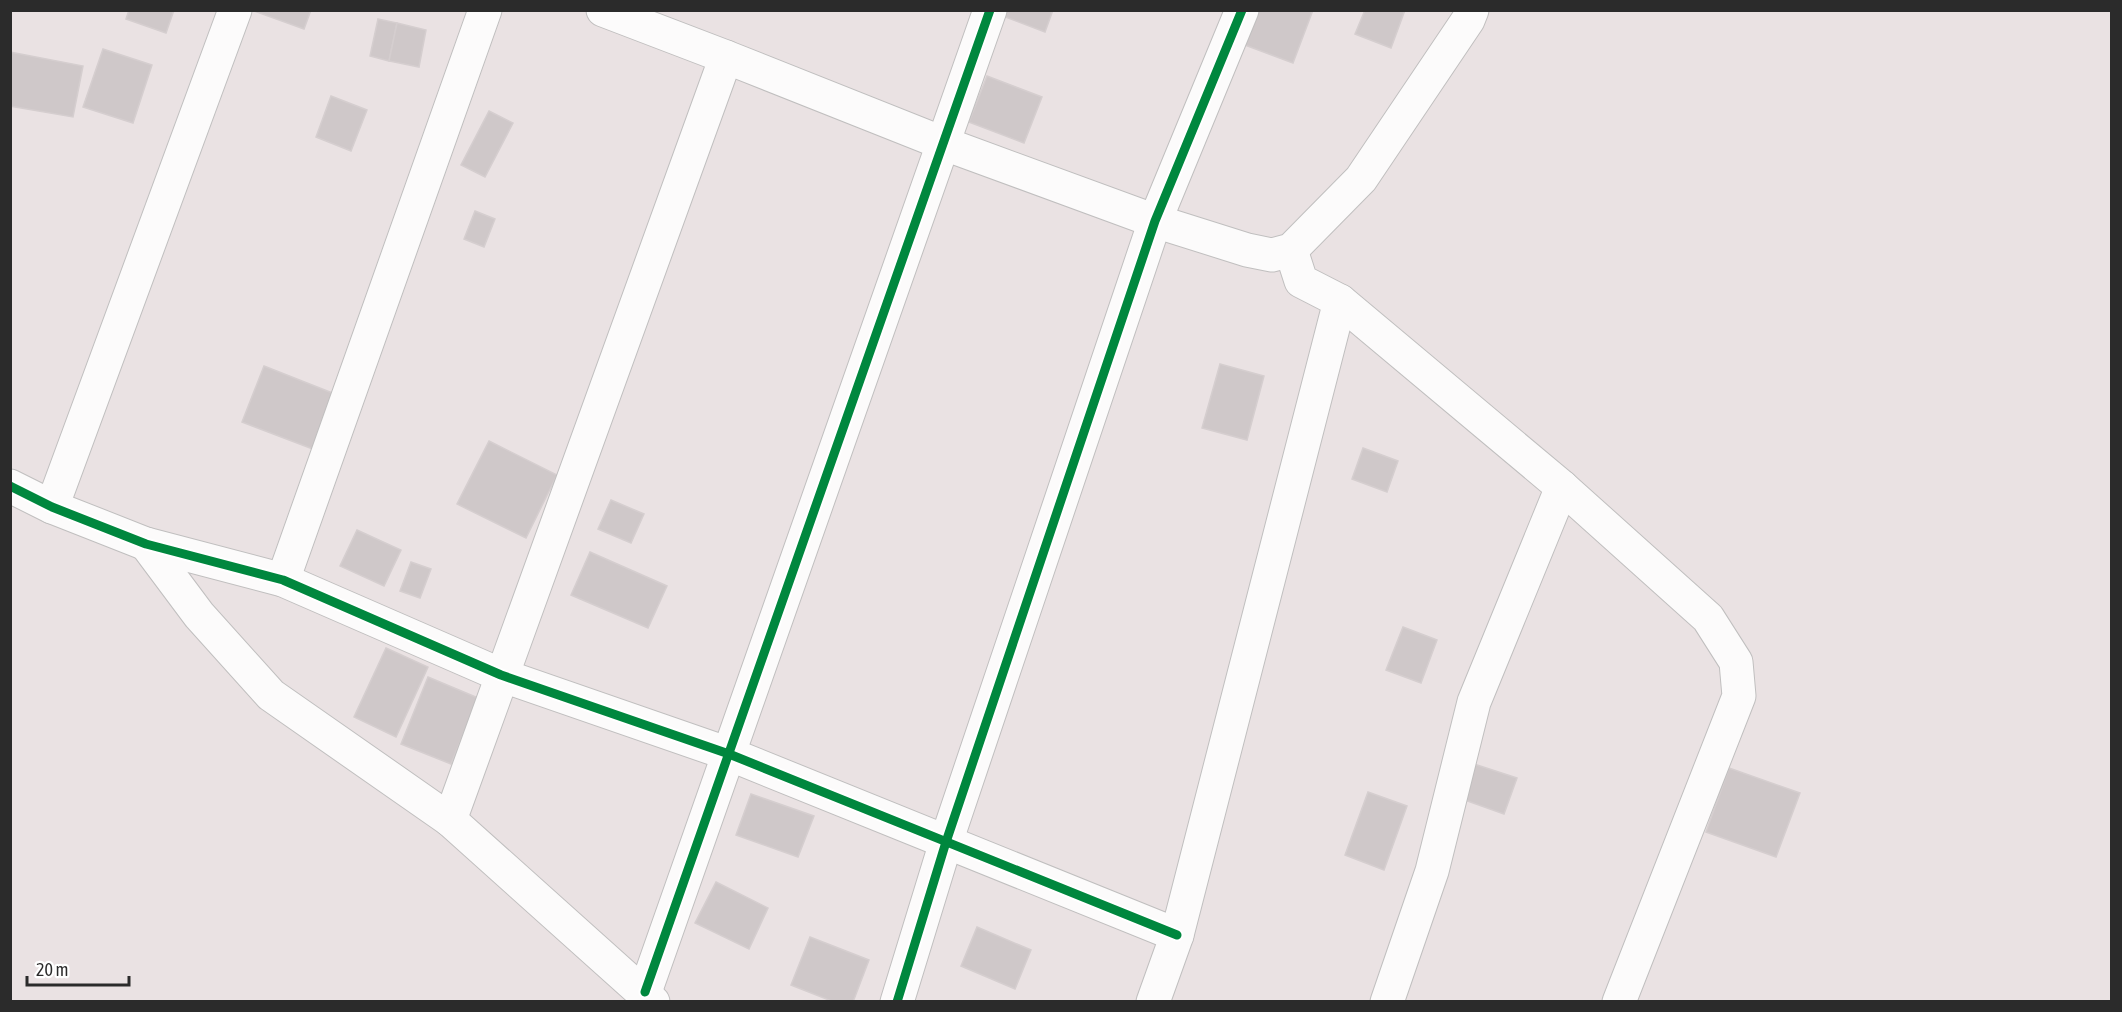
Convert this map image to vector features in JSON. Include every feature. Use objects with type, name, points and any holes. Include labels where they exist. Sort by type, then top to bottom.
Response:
[{"type":"street","points":[[52,507],[235,10]]},
{"type":"street","points":[[283,580],[485,10]]},
{"type":"street","points":[[603,10],[945,144],[1155,221],[1247,250],[1272,255],[1291,250],[1361,179],[1468,20],[1472,10]]},
{"type":"street","points":[[146,544],[199,615],[271,695],[450,820],[649,997],[729,754],[945,144],[990,10]]},
{"type":"street","points":[[897,1002],[946,842],[1155,221],[1242,10]]},
{"type":"street","points":[[450,820],[726,57]]},
{"type":"street","points":[[1291,250],[1301,281],[1340,301],[1562,487],[1708,618],[1736,662],[1739,696],[1619,1002]]},
{"type":"street","points":[[1153,1002],[1177,934],[1340,301]]},
{"type":"street","points":[[10,486],[52,507],[146,544],[283,580],[501,675],[729,754],[1177,934]]},
{"type":"street","points":[[1387,1002],[1432,871],[1474,702],[1562,487]]},
{"type":"building","points":[[129,10],[174,10],[166,33],[126,19]]},
{"type":"building","points":[[251,10],[311,10],[304,29]]},
{"type":"building","points":[[1005,10],[1053,10],[1045,32],[1003,16]]},
{"type":"building","points":[[1259,10],[1313,10],[1293,63],[1245,45]]},
{"type":"building","points":[[1365,10],[1405,10],[1391,48],[1355,34]]},
{"type":"building","points":[[378,19],[397,23],[389,61],[370,56]]},
{"type":"building","points":[[397,23],[426,30],[419,67],[389,61]]},
{"type":"building","points":[[103,49],[152,65],[133,123],[83,107]]},
{"type":"building","points":[[10,52],[83,66],[73,117],[10,106]]},
{"type":"building","points":[[987,76],[1042,97],[1024,143],[969,122]]},
{"type":"building","points":[[331,96],[367,110],[351,151],[316,137]]},
{"type":"building","points":[[489,111],[513,123],[485,177],[461,165]]},
{"type":"building","points":[[475,211],[495,219],[484,247],[464,239]]},
{"type":"building","points":[[1220,364],[1264,376],[1247,440],[1202,428]]},
{"type":"building","points":[[264,366],[340,396],[318,451],[242,422]]},
{"type":"building","points":[[489,441],[557,475],[526,538],[457,504]]},
{"type":"building","points":[[1363,448],[1398,461],[1387,492],[1352,479]]},
{"type":"building","points":[[611,500],[644,514],[631,543],[598,529]]},
{"type":"building","points":[[357,530],[401,550],[384,586],[340,566]]},
{"type":"building","points":[[590,552],[667,586],[648,628],[571,595]]},
{"type":"building","points":[[411,562],[431,569],[420,598],[400,591]]},
{"type":"building","points":[[1403,627],[1437,640],[1421,683],[1386,670]]},
{"type":"building","points":[[386,648],[428,667],[396,737],[354,717]]},
{"type":"building","points":[[428,677],[478,698],[451,764],[401,744]]},
{"type":"building","points":[[1474,764],[1517,778],[1504,814],[1462,799]]},
{"type":"building","points":[[1729,768],[1800,793],[1776,857],[1706,832]]},
{"type":"building","points":[[1368,792],[1407,806],[1384,870],[1345,855]]},
{"type":"building","points":[[751,794],[814,816],[798,857],[736,835]]},
{"type":"building","points":[[716,882],[768,908],[749,949],[695,923]]},
{"type":"building","points":[[977,927],[1031,950],[1015,989],[961,966]]},
{"type":"building","points":[[810,937],[869,960],[853,1002],[834,1002],[791,985]]},
{"type":"cycle path","points":[[645,992],[990,10]]},
{"type":"cycle path","points":[[897,1002],[946,842],[1155,221],[1242,10]]},
{"type":"cycle path","points":[[10,486],[52,507],[146,544],[283,580],[501,675],[729,754],[1177,935]]}]
